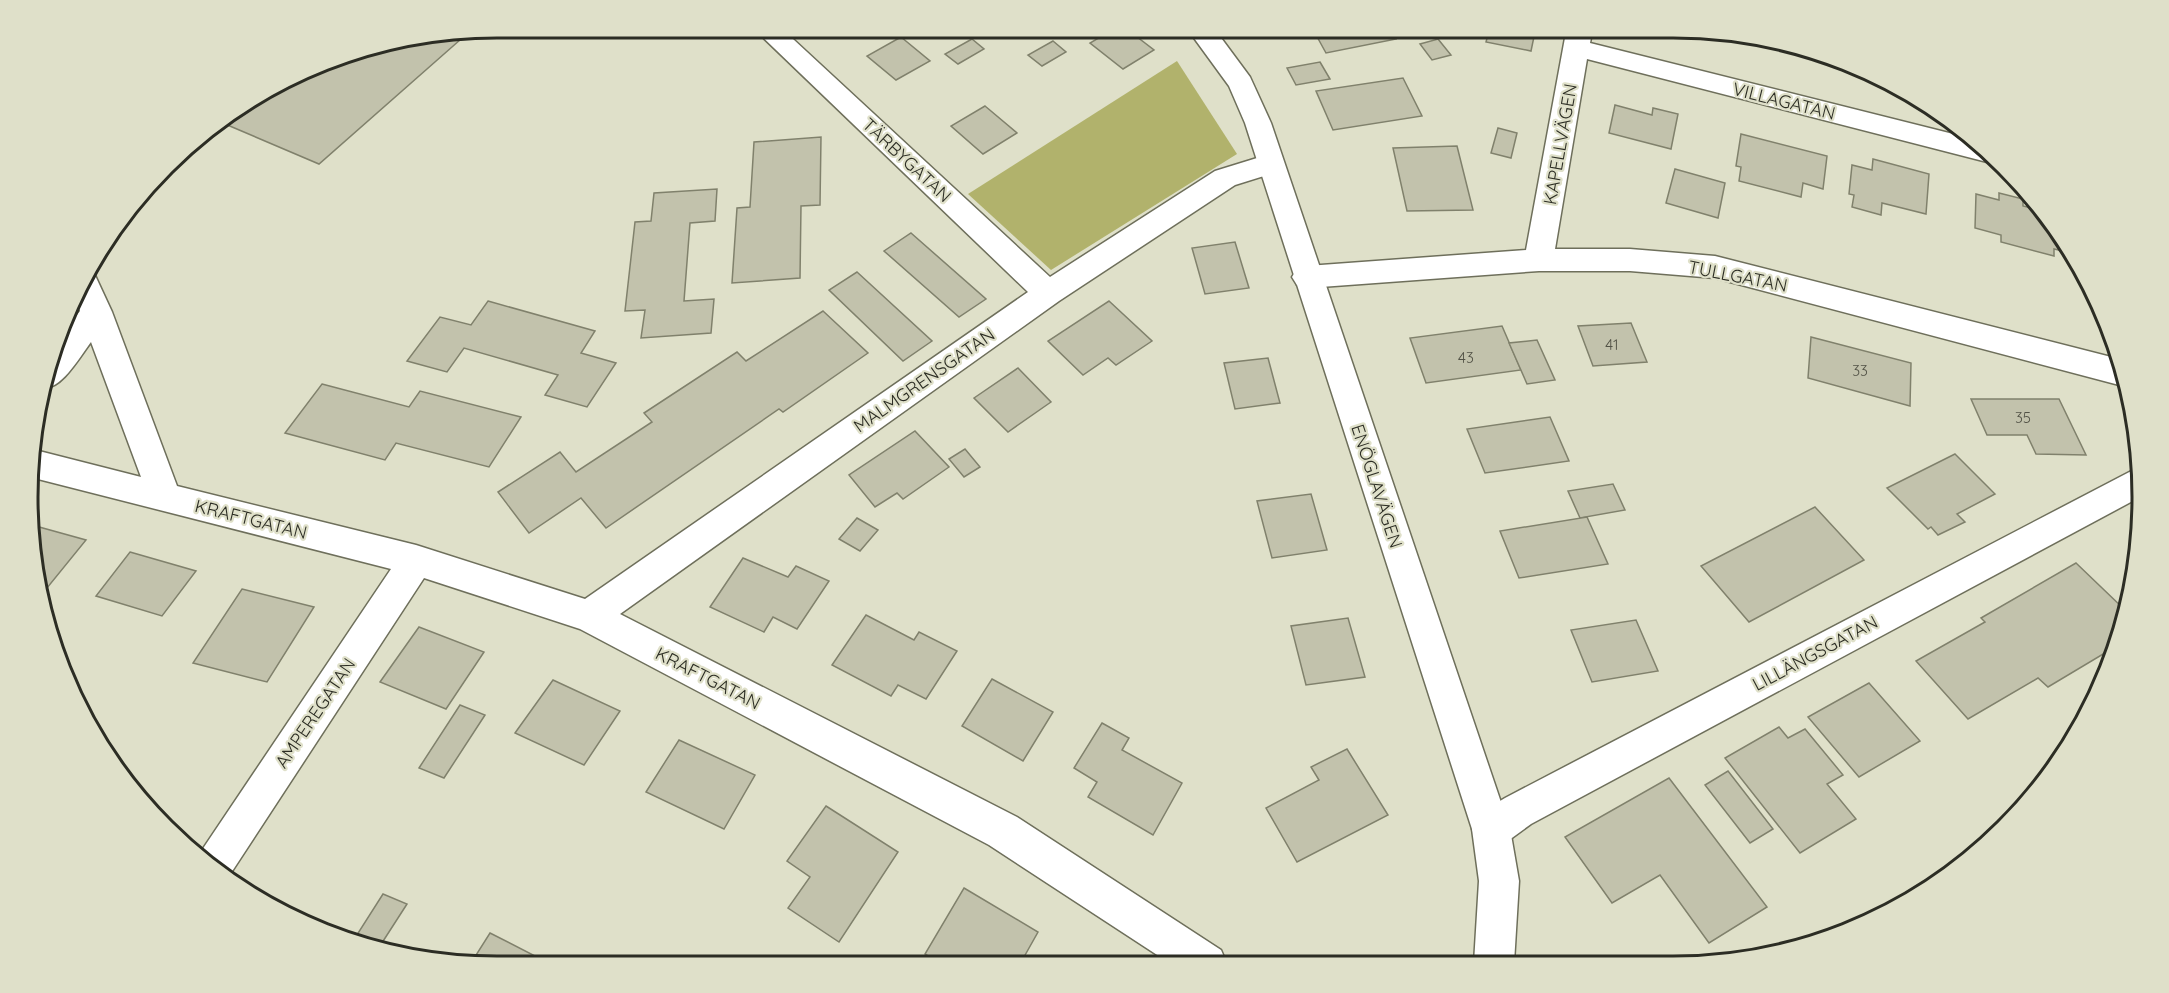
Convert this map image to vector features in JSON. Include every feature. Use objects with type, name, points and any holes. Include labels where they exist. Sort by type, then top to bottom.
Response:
[{"type":"street","name":"TÄRBYGATAN","points":[[777,38],[1048,293]]},
{"type":"street","name":"ENÖGLAVÄGEN","points":[[1207,38],[1241,83],[1258,123],[1491,829],[1499,881],[1494,956]]},
{"type":"street","name":"VILLAGATAN","points":[[1578,38],[1971,147]]},
{"type":"street","name":"KAPELLVÄGEN","points":[[1539,260],[1578,38]]},
{"type":"street","name":"MALMGRENSGATAN","points":[[589,616],[1048,293],[1225,178],[1270,164]]},
{"type":"street","name":"TULLGATAN","points":[[1307,277],[1539,260],[1630,260],[1715,267],[2114,371]]},
{"type":"street","points":[[87,289],[165,498]]},
{"type":"street","points":[[58,362],[97,312]]},
{"type":"street","name":"KRAFTGATAN","points":[[38,465],[416,560],[589,616],[1003,831],[1195,956]]},
{"type":"street","name":"LILLÄNGSGATAN","points":[[1491,829],[1518,811],[2132,485]]},
{"type":"street","name":"AMPEREGATAN","points":[[217,861],[416,560]]},
{"type":"green space","points":[[1177,61],[1237,154],[1051,270],[968,194]]},
{"type":"building","points":[[462,38],[319,164],[227,125],[267,99],[321,72],[407,46]]},
{"type":"building","points":[[902,38],[930,61],[896,80],[867,56]]},
{"type":"building","points":[[1098,38],[1138,38],[1154,50],[1123,69],[1090,43]]},
{"type":"building","points":[[1318,38],[1396,39],[1326,53]]},
{"type":"building","points":[[1487,38],[1534,38],[1531,51],[1486,42]]},
{"type":"building","points":[[972,39],[984,49],[958,64],[945,54]]},
{"type":"building","points":[[1438,39],[1451,55],[1432,60],[1420,44]]},
{"type":"building","points":[[1053,41],[1066,52],[1042,66],[1028,55]]},
{"type":"building","points":[[1320,62],[1330,79],[1296,85],[1287,68]]},
{"type":"building","points":[[1403,78],[1422,116],[1333,130],[1316,91]]},
{"type":"building","points":[[1615,105],[1652,115],[1653,108],[1678,114],[1671,149],[1609,133]]},
{"type":"building","points":[[985,106],[1017,133],[983,154],[951,126]]},
{"type":"building","points":[[1498,128],[1517,133],[1511,158],[1491,153]]},
{"type":"building","points":[[1741,134],[1827,156],[1823,189],[1803,183],[1801,197],[1739,181],[1741,167],[1736,166]]},
{"type":"building","points":[[821,137],[820,205],[801,206],[800,278],[732,283],[737,208],[750,207],[754,142]]},
{"type":"building","points":[[1457,146],[1473,210],[1407,211],[1393,148]]},
{"type":"building","points":[[1873,159],[1929,174],[1926,214],[1882,203],[1881,215],[1852,207],[1854,195],[1849,194],[1852,165],[1872,170]]},
{"type":"building","points":[[1675,169],[1725,183],[1718,218],[1666,203]]},
{"type":"building","points":[[717,189],[715,221],[690,223],[684,301],[714,299],[711,333],[641,338],[645,310],[625,311],[635,222],[651,221],[654,193]]},
{"type":"building","points":[[1999,193],[2022,199],[2023,206],[2029,208],[2060,250],[2054,249],[2054,256],[2001,242],[2001,235],[1975,228],[1976,194],[1999,200]]},
{"type":"building","points":[[911,233],[986,299],[959,317],[884,251]]},
{"type":"building","points":[[1235,242],[1249,288],[1205,294],[1192,248]]},
{"type":"building","points":[[857,272],[932,341],[903,361],[829,290]]},
{"type":"building","points":[[488,301],[595,331],[581,353],[616,363],[587,407],[545,395],[558,375],[464,348],[447,372],[407,361],[440,317],[471,325]]},
{"type":"building","points":[[1109,301],[1152,341],[1116,365],[1108,358],[1083,375],[1048,341]]},
{"type":"building","points":[[823,311],[868,353],[783,412],[779,409],[606,528],[581,498],[529,533],[498,492],[560,452],[576,472],[652,422],[644,413],[737,352],[746,361]]},
{"type":"building","points":[[1631,323],[1647,362],[1593,366],[1578,326]]},
{"type":"building","points":[[1502,326],[1521,370],[1426,383],[1410,338]]},
{"type":"building","points":[[1811,337],[1911,363],[1910,406],[1808,378]]},
{"type":"building","points":[[1537,340],[1555,380],[1527,384],[1509,343]]},
{"type":"building","points":[[1268,358],[1280,403],[1235,409],[1224,363]]},
{"type":"building","points":[[1018,368],[1051,402],[1008,432],[974,398]]},
{"type":"building","points":[[322,384],[409,407],[420,391],[521,417],[489,467],[396,443],[385,460],[285,433]]},
{"type":"building","points":[[1971,399],[2059,399],[2086,455],[2036,454],[2027,435],[1987,435]]},
{"type":"building","points":[[1550,417],[1569,461],[1485,473],[1467,429]]},
{"type":"building","points":[[915,431],[949,467],[903,499],[897,493],[875,507],[849,475]]},
{"type":"building","points":[[965,449],[980,467],[964,477],[949,459]]},
{"type":"building","points":[[1955,454],[1995,494],[1957,514],[1965,522],[1938,535],[1931,527],[1928,529],[1887,488]]},
{"type":"building","points":[[1613,484],[1625,510],[1580,518],[1568,491]]},
{"type":"building","points":[[1311,494],[1327,550],[1272,558],[1257,501]]},
{"type":"building","points":[[1815,507],[1864,560],[1749,622],[1701,566]]},
{"type":"building","points":[[1587,517],[1608,564],[1519,578],[1500,531]]},
{"type":"building","points":[[857,518],[878,530],[860,551],[839,539]]},
{"type":"building","points":[[38,527],[86,540],[47,588],[41,556]]},
{"type":"building","points":[[130,552],[196,571],[162,616],[96,596]]},
{"type":"building","points":[[743,558],[788,577],[796,566],[829,581],[797,629],[773,617],[764,632],[710,607]]},
{"type":"building","points":[[2076,563],[2119,604],[2103,654],[2048,687],[2038,678],[1968,719],[1916,661],[1985,622],[1981,618]]},
{"type":"building","points":[[242,589],[314,607],[267,682],[193,663]]},
{"type":"building","points":[[866,615],[914,640],[919,632],[957,651],[926,699],[898,685],[891,696],[832,665]]},
{"type":"building","points":[[1348,618],[1365,677],[1306,685],[1291,626]]},
{"type":"building","points":[[1636,620],[1658,671],[1592,682],[1571,630]]},
{"type":"building","points":[[419,627],[484,652],[446,709],[380,682]]},
{"type":"building","points":[[992,679],[1053,712],[1023,761],[962,726]]},
{"type":"building","points":[[553,680],[620,711],[584,765],[515,733]]},
{"type":"building","points":[[1869,683],[1920,741],[1859,777],[1808,717]]},
{"type":"building","points":[[460,705],[485,715],[444,778],[419,768]]},
{"type":"building","points":[[1102,723],[1129,738],[1122,750],[1182,783],[1153,835],[1088,797],[1097,782],[1074,768]]},
{"type":"building","points":[[1779,727],[1788,738],[1805,729],[1843,775],[1827,784],[1856,819],[1800,853],[1725,758]]},
{"type":"building","points":[[679,740],[755,775],[724,829],[646,792]]},
{"type":"building","points":[[1347,749],[1388,815],[1297,862],[1266,808],[1319,780],[1311,767]]},
{"type":"building","points":[[1728,771],[1773,829],[1750,843],[1705,785]]},
{"type":"building","points":[[1669,778],[1767,907],[1709,943],[1660,875],[1612,903],[1565,837]]},
{"type":"building","points":[[826,806],[898,852],[839,942],[788,908],[810,877],[787,861]]},
{"type":"building","points":[[964,888],[1038,932],[1024,956],[928,956],[925,954]]},
{"type":"building","points":[[383,894],[407,904],[383,941],[358,934]]},
{"type":"building","points":[[490,933],[535,956],[496,956],[476,955]]}]
